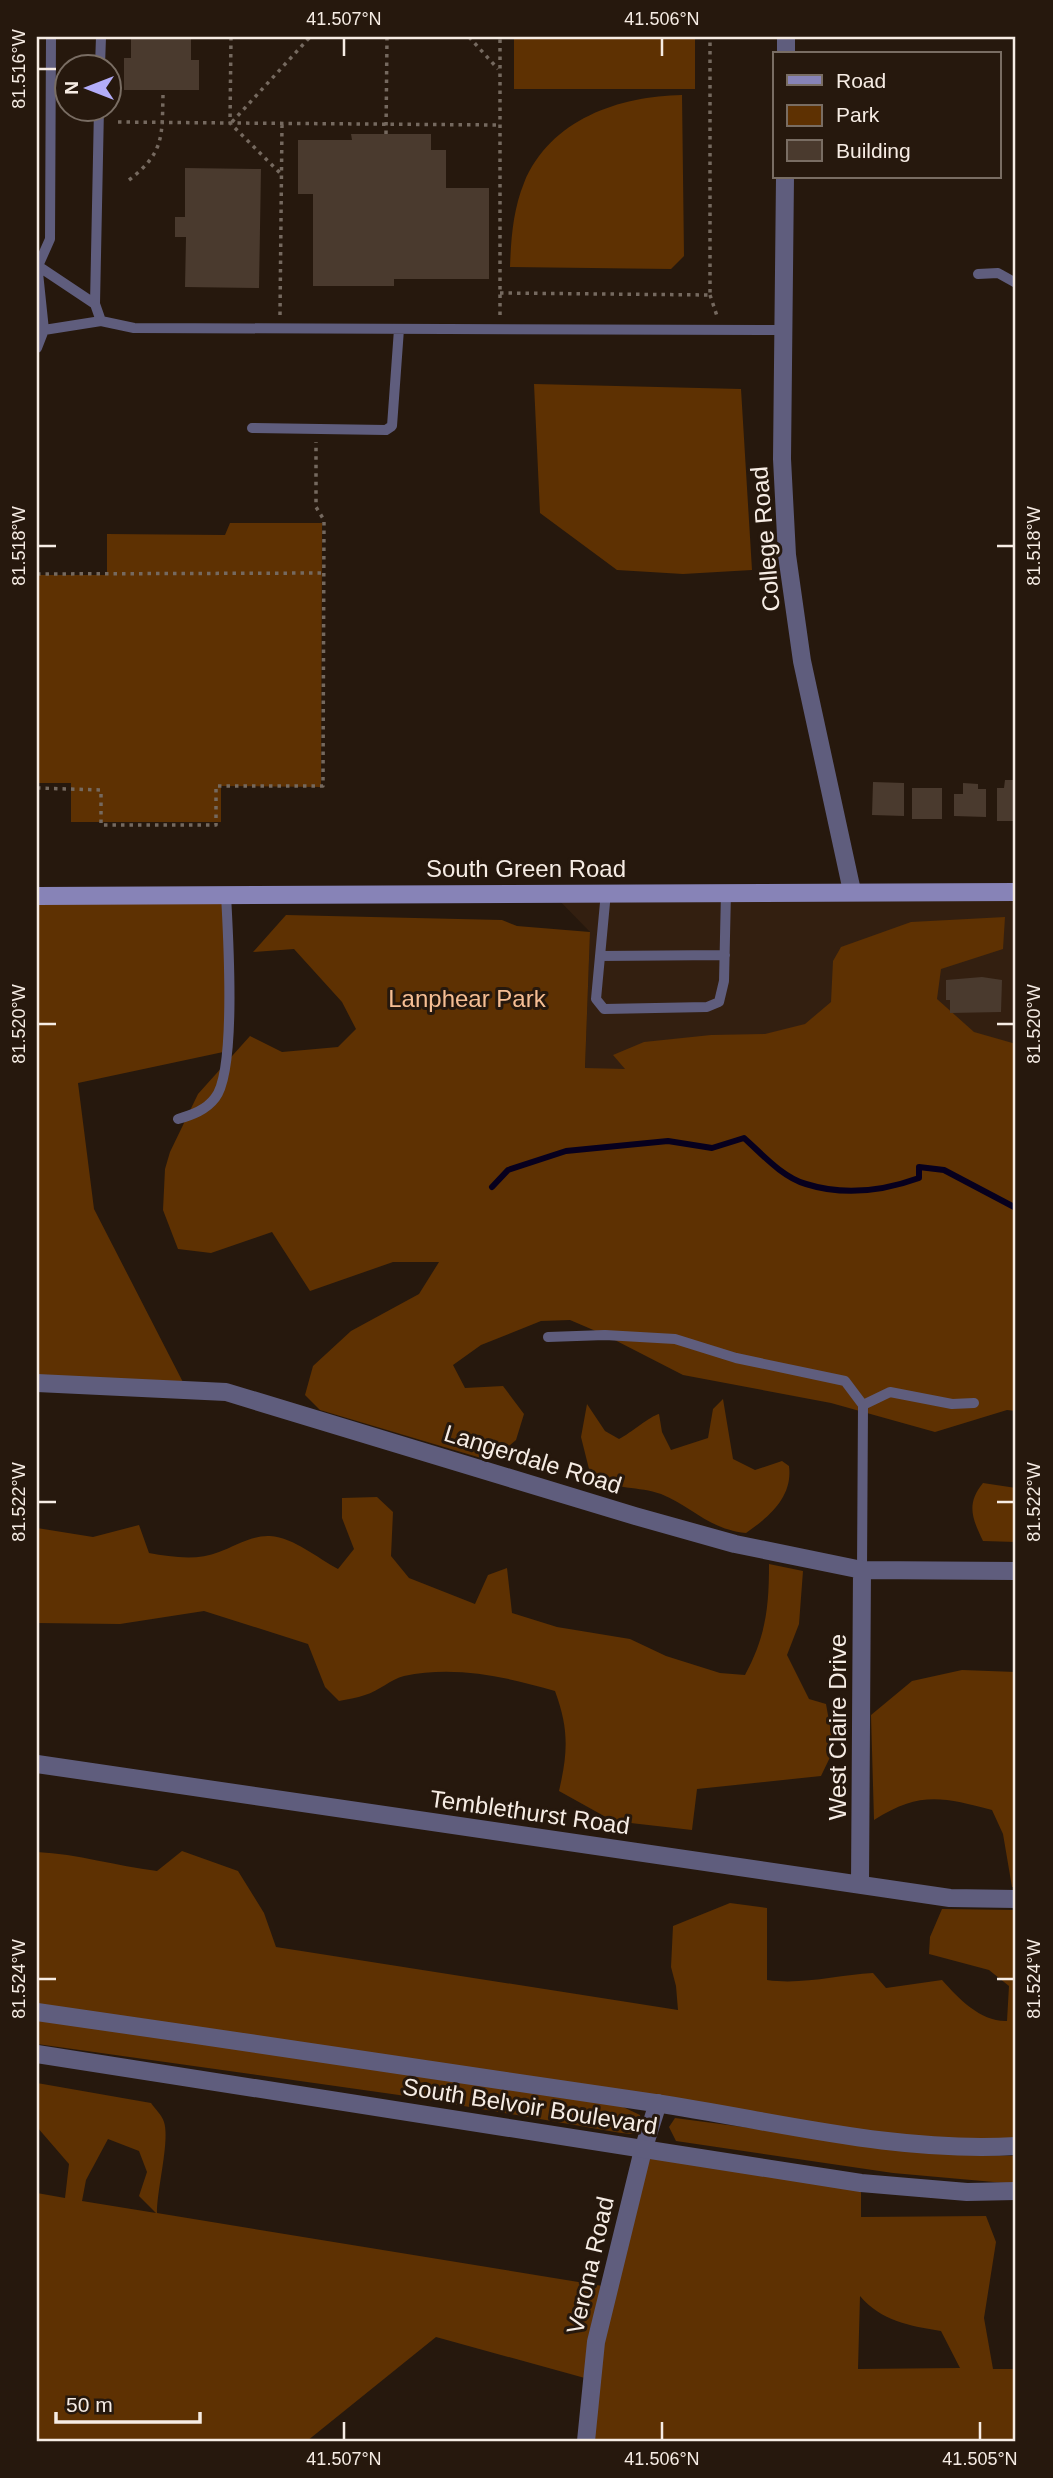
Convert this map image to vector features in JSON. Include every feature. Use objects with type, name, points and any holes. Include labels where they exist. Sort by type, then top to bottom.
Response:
[{"type":"main road","name":"South Green Road","points":[[37,896],[726,891],[1016,892]]},
{"type":"street","name":"College Road","points":[[785,178],[782,459],[787,555],[802,661],[852,891]]},
{"type":"street","name":"Langerdale Road","points":[[37,1383],[226,1392],[735,1544],[862,1570],[1016,1572]]},
{"type":"street","name":"West Claire Drive","points":[[860,1885],[862,1570]]},
{"type":"street","name":"Temblethurst Road","points":[[37,1765],[950,1898],[1016,1899]]},
{"type":"street","name":"South Belvoir Boulevard","points":[[37,2012],[658,2103],[874,2141],[975,2148],[1016,2146]]},
{"type":"street","name":"South Belvoir Boulevard","points":[[37,2054],[861,2183],[967,2192],[1016,2191]]},
{"type":"street","name":"Verona Road","points":[[586,2441],[596,2342],[643,2150],[658,2103]]},
{"type":"lane","points":[[37,348],[44,330],[38,264],[50,239],[51,37]]},
{"type":"lane","points":[[99,122],[95,304],[101,321]]},
{"type":"lane","points":[[38,264],[95,304]]},
{"type":"lane","points":[[978,274],[998,273],[1016,283]]},
{"type":"lane","points":[[44,330],[101,321],[135,328],[783,330]]},
{"type":"lane","points":[[252,428],[386,430],[391,426],[400,328]]},
{"type":"lane","points":[[606,892],[596,999],[604,1009],[622,1010],[707,1007],[719,1002],[724,981],[726,891]]},
{"type":"lane","points":[[178,1119],[197,1114],[216,1098],[228,1062],[226,895]]},
{"type":"lane","points":[[600,956],[725,955]]},
{"type":"lane","points":[[548,1337],[605,1335],[675,1339],[736,1358],[845,1381],[863,1405],[862,1570]]},
{"type":"lane","points":[[863,1405],[890,1392],[952,1404],[974,1403]]},
{"type":"path","points":[[231,37],[230,123],[281,174]]},
{"type":"path","points":[[230,123],[310,37]]},
{"type":"path","points":[[386,134],[387,37]]},
{"type":"path","points":[[469,37],[500,70]]},
{"type":"path","points":[[500,37],[500,320]]},
{"type":"path","points":[[710,37],[709,295],[718,317]]},
{"type":"path","points":[[129,180],[150,164],[158,151],[163,95]]},
{"type":"path","points":[[122,121],[499,125]]},
{"type":"path","points":[[280,317],[282,124]]},
{"type":"path","points":[[500,293],[709,295]]},
{"type":"path","points":[[37,788],[101,790],[100,825],[215,825],[216,786],[323,786],[324,520],[316,507],[316,429]]},
{"type":"path","points":[[37,574],[324,573]]},
{"type":"shaded area","points":[[1016,892],[1016,1073],[585,1069],[590,932],[552,893]]},
{"type":"green space","points":[[514,37],[695,37],[695,89],[514,89]]},
{"type":"green space","points":[[682,95],[684,256],[671,269],[510,267],[513,225],[520,193],[536,161],[551,142],[569,127],[612,106],[658,96]]},
{"type":"green space","points":[[534,384],[741,389],[752,570],[683,574],[617,570],[540,513]]},
{"type":"green space","points":[[230,523],[322,523],[321,787],[221,786],[221,822],[71,822],[71,783],[37,783],[37,575],[107,575],[107,534],[225,535]]},
{"type":"green space","points":[[226,895],[228,1051],[78,1083],[94,1209],[187,1390],[37,1383],[37,896]]},
{"type":"green space","name":"Lanphear Park","points":[[286,915],[502,920],[517,926],[590,932],[585,1068],[625,1069],[613,1055],[644,1042],[711,1035],[765,1034],[805,1024],[831,1002],[833,961],[841,947],[911,922],[1005,917],[1003,949],[941,969],[937,999],[974,1032],[1016,1044],[1016,1411],[1007,1410],[935,1432],[831,1403],[683,1375],[570,1320],[541,1321],[481,1345],[453,1365],[465,1388],[503,1386],[524,1414],[516,1440],[491,1461],[320,1410],[305,1395],[313,1366],[351,1331],[419,1294],[439,1262],[393,1262],[310,1291],[272,1232],[211,1253],[178,1249],[163,1210],[165,1169],[170,1152],[198,1094],[250,1036],[282,1052],[338,1047],[356,1029],[342,1002],[294,949],[253,952]]},
{"type":"green space","points":[[723,1399],[733,1459],[755,1470],[782,1461],[789,1466],[787,1487],[778,1505],[746,1533],[721,1527],[661,1494],[609,1484],[591,1477],[581,1437],[587,1404],[605,1431],[619,1439],[659,1414],[662,1432],[671,1450],[708,1438],[713,1409]]},
{"type":"green space","points":[[983,1483],[1016,1488],[1016,1542],[983,1541],[972,1511],[974,1498]]},
{"type":"green space","points":[[377,1497],[393,1512],[391,1556],[409,1578],[475,1604],[488,1575],[507,1568],[512,1613],[557,1627],[630,1639],[666,1656],[720,1673],[745,1675],[752,1661],[765,1621],[769,1564],[803,1571],[799,1624],[787,1655],[809,1699],[826,1704],[834,1749],[821,1776],[697,1789],[692,1830],[613,1821],[559,1791],[566,1741],[563,1717],[555,1691],[500,1677],[442,1672],[404,1676],[370,1693],[339,1701],[325,1687],[308,1644],[204,1611],[120,1624],[37,1623],[37,1528],[93,1537],[139,1525],[149,1553],[184,1557],[211,1555],[250,1539],[270,1536],[297,1544],[338,1569],[354,1549],[342,1518],[342,1498]]},
{"type":"green space","points":[[962,1670],[1016,1672],[1016,1887],[1012,1887],[1003,1834],[992,1810],[932,1799],[905,1804],[874,1820],[871,1715],[912,1681]]},
{"type":"green space","points":[[182,1851],[238,1871],[264,1913],[276,1947],[678,2010],[671,1967],[673,1926],[730,1903],[767,1908],[767,1980],[807,1981],[873,1973],[886,1988],[942,1980],[963,2002],[979,2013],[988,2018],[1007,2021],[1009,1986],[989,1970],[929,1954],[930,1937],[942,1909],[1016,1910],[1016,2146],[975,2148],[37,2012],[37,1852],[157,1871]]},
{"type":"green space","points":[[37,2019],[621,2106],[640,2115],[642,2125],[633,2134],[621,2133],[406,2096],[37,2044]]},
{"type":"green space","points":[[37,2083],[151,2103],[163,2119],[165,2130],[157,2213],[609,2287],[643,2150],[861,2183],[861,2217],[986,2216],[996,2242],[984,2318],[993,2369],[1016,2369],[1016,2441],[586,2441],[592,2380],[436,2337],[307,2441],[37,2441],[37,2193],[65,2198],[69,2164],[37,2127]],"holes":[[[108,2139],[139,2151],[147,2172],[139,2196],[156,2213],[82,2201],[86,2180]],[[860,2296],[887,2317],[941,2331],[960,2368],[858,2369]]]},
{"type":"green space","points":[[675,2118],[946,2154],[1016,2156],[1016,2184],[893,2173],[676,2141],[669,2127]]},
{"type":"building","points":[[131,37],[191,37],[191,60],[199,60],[199,90],[124,90],[124,58],[131,58]]},
{"type":"building","points":[[351,134],[431,134],[431,150],[446,150],[446,188],[489,188],[489,279],[394,279],[394,286],[313,286],[313,194],[298,194],[298,140],[352,140]]},
{"type":"building","points":[[185,168],[261,169],[259,288],[185,287],[186,237],[175,237],[175,217],[185,217]]},
{"type":"building","points":[[1005,780],[1016,780],[1016,821],[997,821],[997,788],[1004,788]]},
{"type":"building","points":[[873,782],[904,783],[904,816],[872,815]]},
{"type":"building","points":[[963,783],[978,784],[978,789],[986,789],[986,817],[954,816],[954,794],[963,794]]},
{"type":"building","points":[[912,788],[942,788],[942,819],[912,819]]},
{"type":"building","points":[[982,977],[1002,980],[1001,1012],[950,1013],[950,1000],[946,1000],[946,980]]},
{"type":"waterway","points":[[492,1187],[508,1170],[566,1151],[668,1141],[712,1148],[744,1138],[789,1176],[820,1188],[849,1191],[877,1189],[919,1178],[919,1167],[944,1170],[1016,1208]]}]
